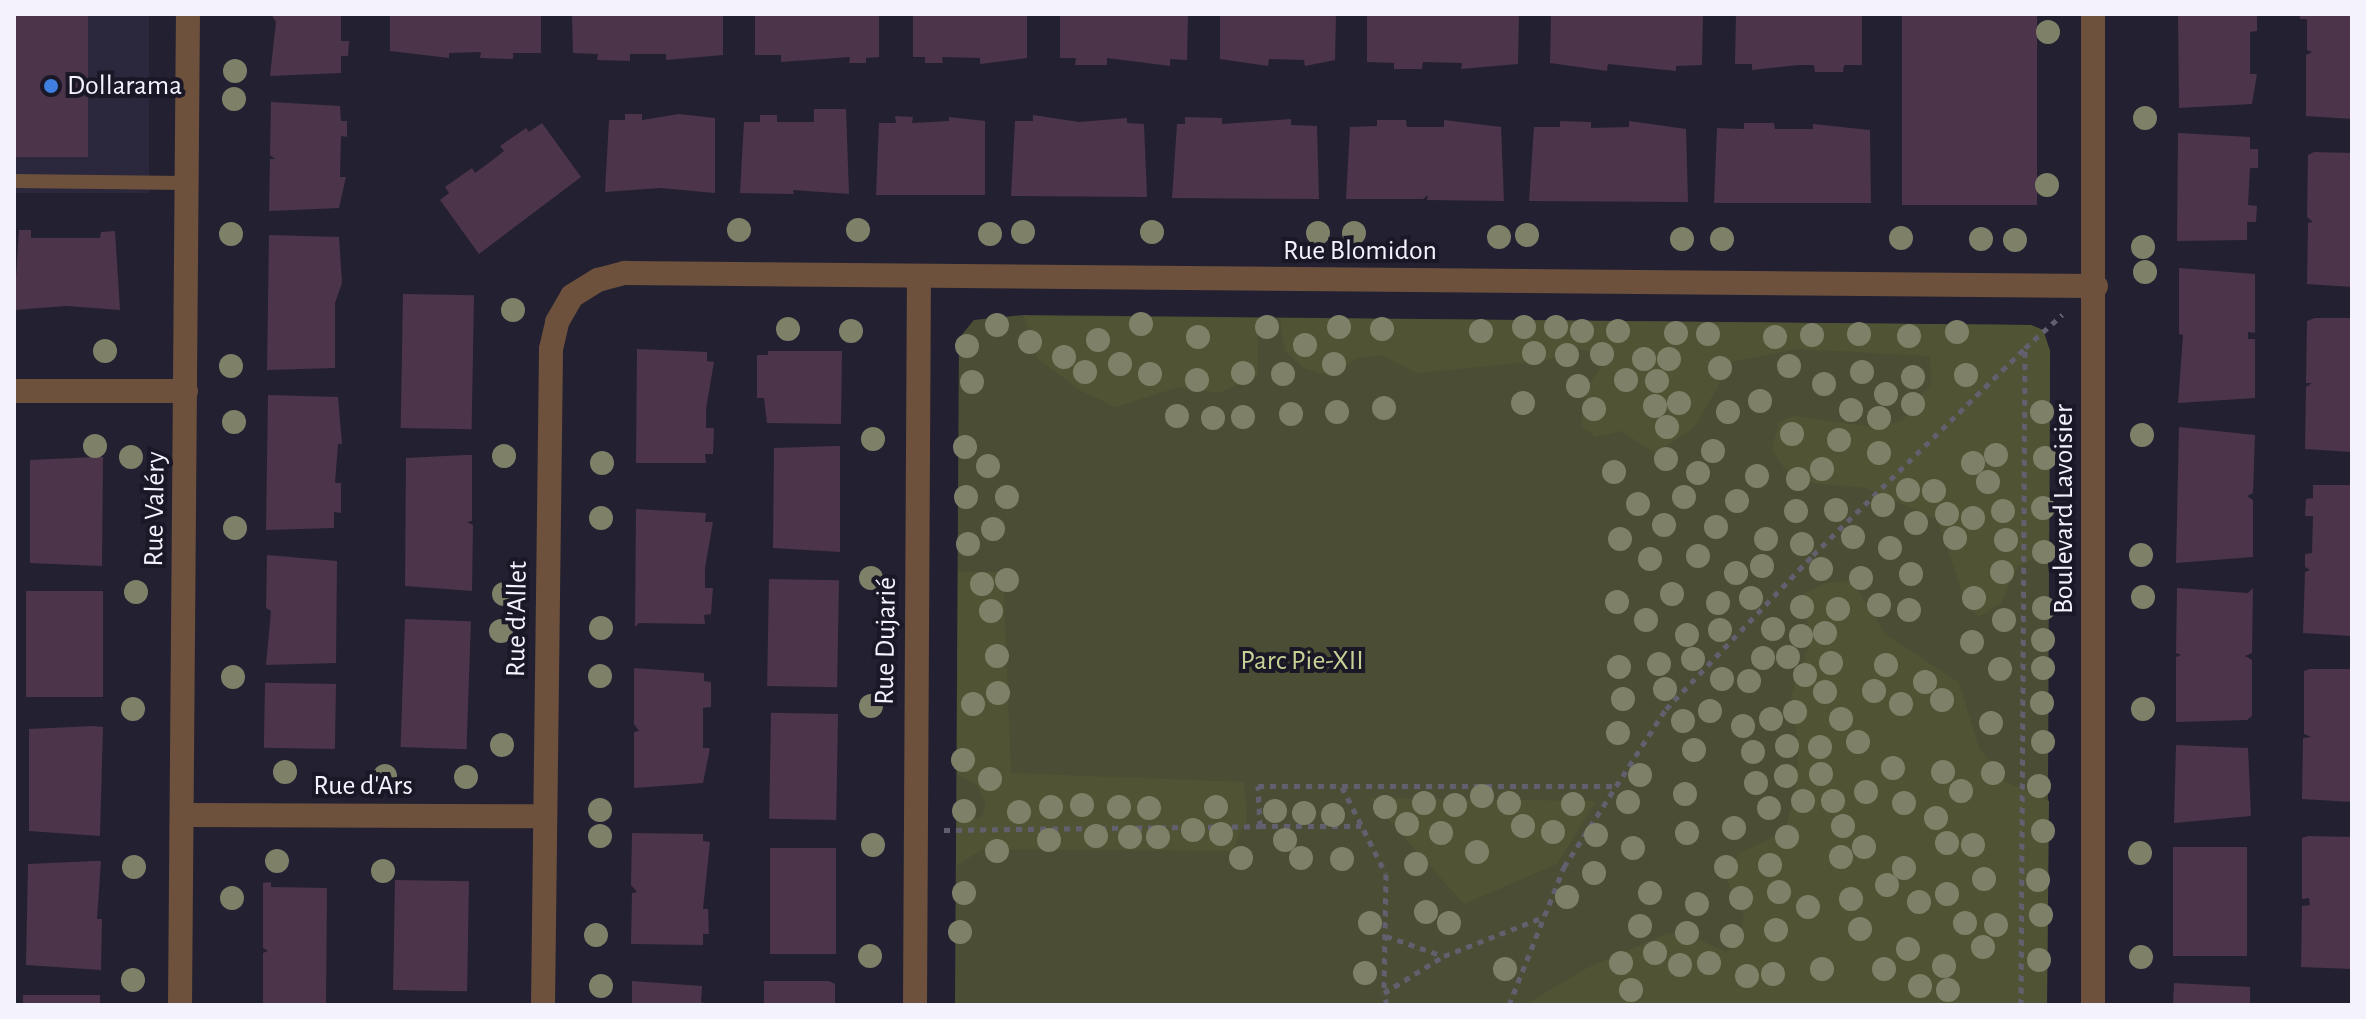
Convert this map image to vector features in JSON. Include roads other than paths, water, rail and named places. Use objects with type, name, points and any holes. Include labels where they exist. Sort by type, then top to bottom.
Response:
[{"type":"street","name":"Rue Valéry","points":[[180,1005],[188,14]]},
{"type":"street","name":"Boulevard Lavoisier","points":[[2093,14],[2096,286],[2093,1005]]},
{"type":"street","name":"Rue Blomidon","points":[[625,273],[2096,286]]},
{"type":"street","name":"Rue d'Allet","points":[[543,1005],[551,349],[557,322],[572,296],[625,273]]},
{"type":"street","name":"Rue Dujarié","points":[[915,1005],[919,277]]},
{"type":"street","points":[[14,391],[186,391]]},
{"type":"street","name":"Rue d'Ars","points":[[182,815],[544,816]]},
{"type":"lane","points":[[14,181],[185,183]]},
{"type":"place","name":"Dollarama","points":[[51,86]]},
{"type":"park label","name":"Parc Pie-XII","points":[[1302,661]]}]
